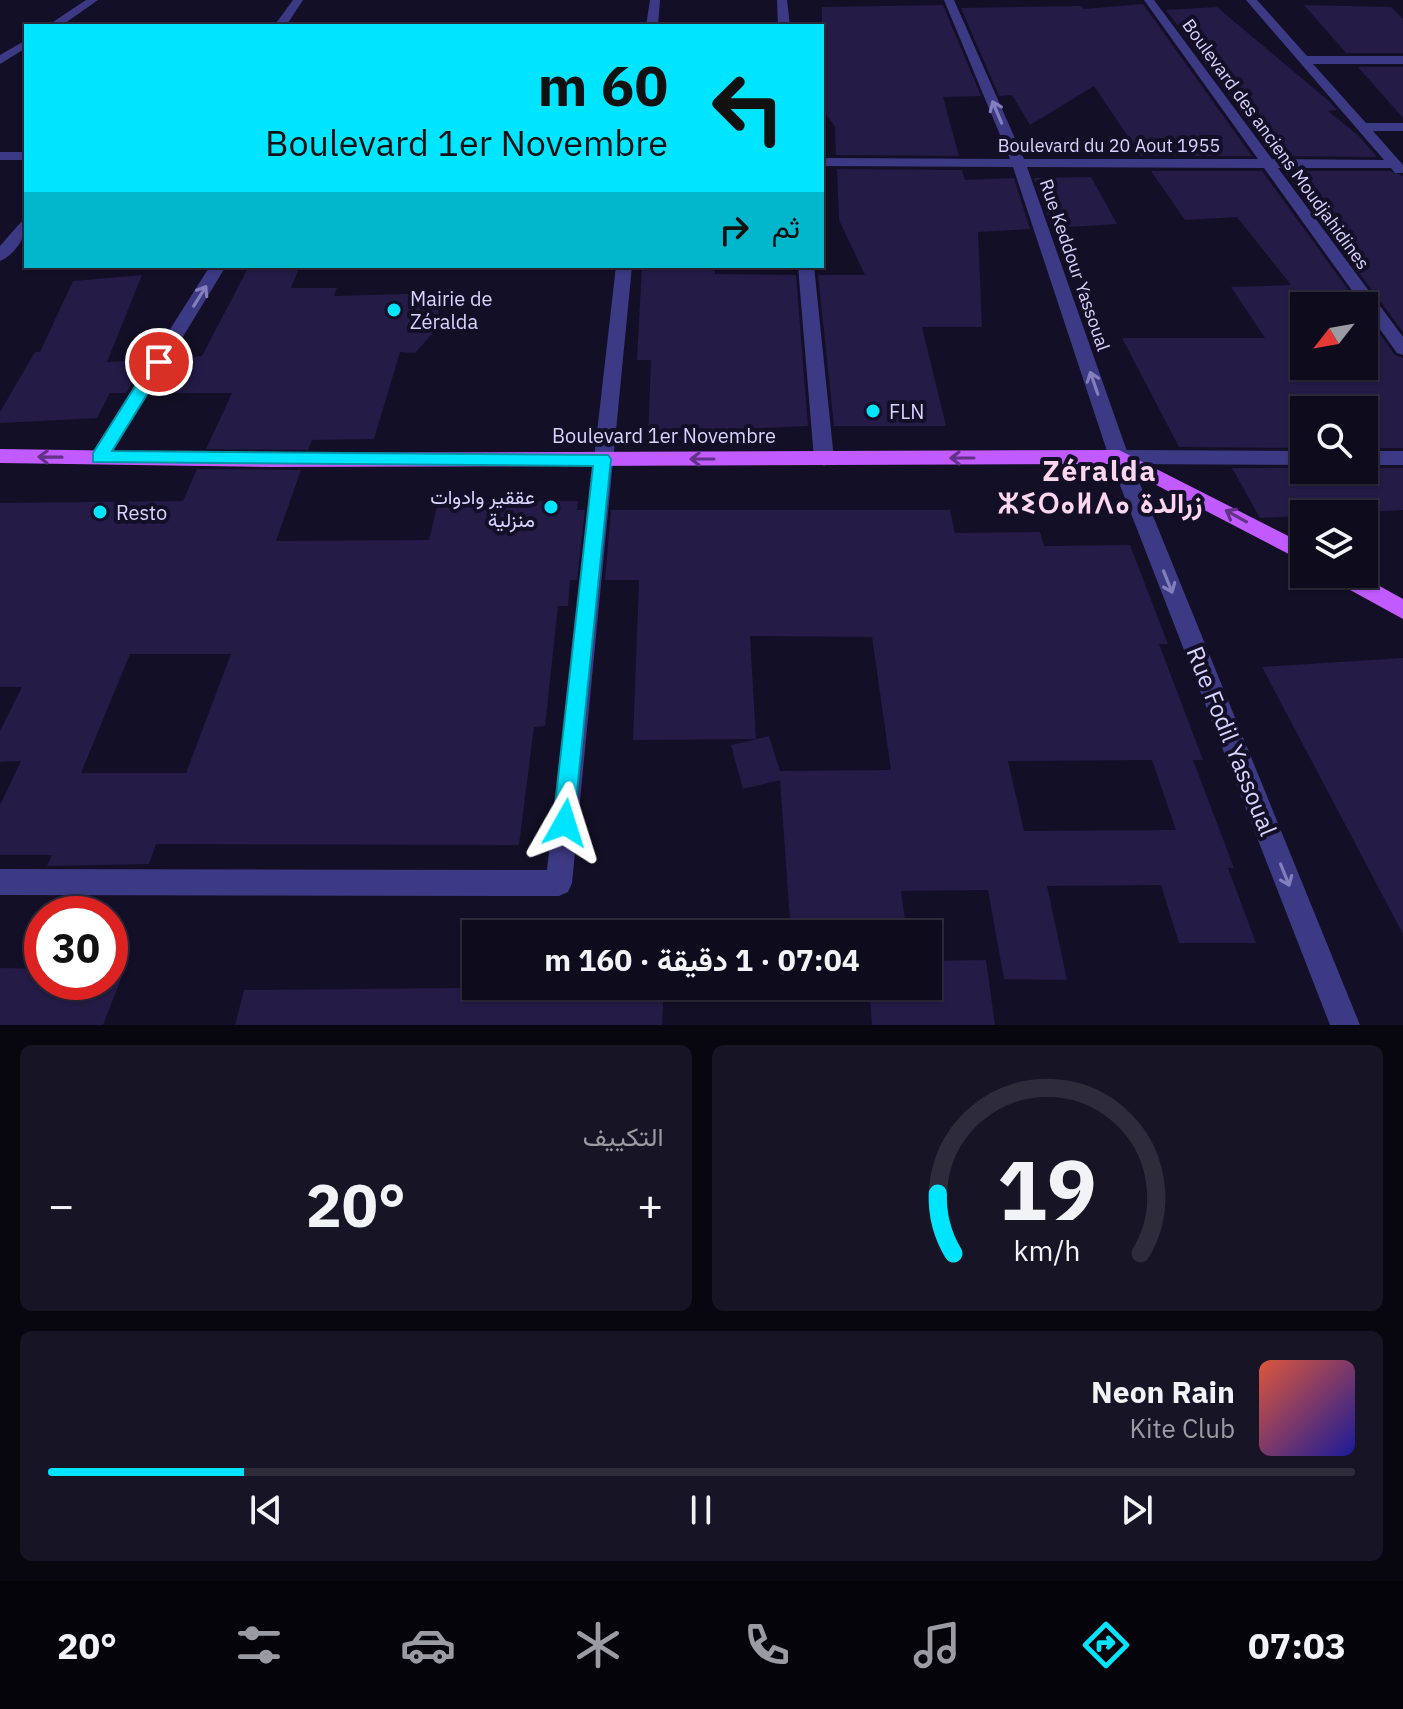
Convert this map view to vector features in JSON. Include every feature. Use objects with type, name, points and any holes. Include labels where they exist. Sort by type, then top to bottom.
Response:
[{"type":"main road","name":"Boulevard 1er Novembre","points":[[0,456],[602,459],[1119,457],[1290,547]]},
{"type":"main road","points":[[1364,588],[1403,610]]},
{"type":"street","points":[[56,24],[93,0]]},
{"type":"street","points":[[281,24],[298,0]]},
{"type":"street","points":[[652,24],[655,0]]},
{"type":"street","points":[[782,0],[784,24]]},
{"type":"street","name":"Rue Keddour Yassoual","points":[[949,0],[1019,163],[1119,457]]},
{"type":"street","name":"Boulevard des anciens Moudjahidines","points":[[1149,0],[1403,349]]},
{"type":"street","points":[[1251,0],[1399,169]]},
{"type":"street","points":[[0,60],[24,44]]},
{"type":"street","points":[[1303,60],[1403,60]]},
{"type":"street","points":[[1361,127],[1403,127]]},
{"type":"street","points":[[0,156],[24,156]]},
{"type":"street","name":"Boulevard du 20 Aout 1955","points":[[824,162],[1268,164],[1399,169]]},
{"type":"street","points":[[0,256],[24,227]]},
{"type":"street","points":[[99,458],[217,268]]},
{"type":"street","points":[[0,882],[559,883],[624,268]]},
{"type":"street","points":[[806,268],[824,459]]},
{"type":"street","points":[[1119,457],[1290,458]]},
{"type":"street","name":"Rue Fodil Yassoual","points":[[1119,457],[1345,1025]]},
{"type":"street","points":[[1378,458],[1403,458]]},
{"type":"building","points":[[1143,4],[1252,156],[1141,156],[1094,86],[1030,125],[1012,95],[999,96],[961,8],[1081,6],[1084,9]]},
{"type":"building","points":[[943,5],[981,96],[943,97],[959,156],[836,155],[835,127],[824,111],[822,7]]},
{"type":"building","points":[[1304,5],[1391,7],[1403,19],[1403,53],[1346,53]]},
{"type":"building","points":[[1217,7],[1330,102],[1337,110],[1328,111],[1359,136],[1377,157],[1274,156],[1166,10]]},
{"type":"building","points":[[1358,67],[1403,67],[1403,118]]},
{"type":"building","points":[[837,169],[962,170],[965,180],[1014,178],[1030,229],[978,232],[982,327],[922,327],[946,426],[834,426],[818,275],[865,275],[839,220]]},
{"type":"building","points":[[1151,171],[1262,171],[1350,292],[1290,292],[1290,380],[1378,380],[1378,331],[1395,355],[1403,358],[1403,448],[1378,448],[1378,396],[1290,396],[1290,448],[1179,447],[1122,338],[1265,338],[1231,287],[1291,285],[1237,217],[1185,220]]},
{"type":"building","points":[[1284,171],[1390,171],[1403,176],[1403,332],[1378,298],[1378,292],[1373,292]]},
{"type":"building","points":[[1091,177],[1117,224],[1052,228],[1034,178]]},
{"type":"building","points":[[248,268],[299,268],[291,288],[337,288],[334,296],[436,293],[440,325],[415,353],[400,352],[374,439],[312,440],[308,450],[206,449],[232,393],[152,393],[173,359],[202,356]]},
{"type":"building","points":[[642,268],[715,268],[715,274],[796,275],[808,426],[715,430],[715,439],[648,440],[651,360],[637,360]]},
{"type":"building","points":[[142,275],[107,362],[147,360],[126,393],[110,393],[97,418],[0,423],[0,412],[35,352],[40,352],[73,281]]},
{"type":"building","points":[[1232,468],[1290,468],[1290,484],[1378,484],[1378,468],[1403,468],[1403,510],[1378,511],[1378,500],[1290,500],[1290,516],[1260,518]]},
{"type":"building","points":[[197,469],[301,470],[276,541],[429,540],[438,502],[578,501],[577,510],[585,510],[577,580],[570,580],[568,606],[558,606],[545,726],[534,727],[519,845],[156,844],[149,864],[47,866],[52,855],[0,855],[0,805],[21,761],[0,762],[0,731],[22,687],[0,687],[0,503],[183,501]],"holes":[[[130,654],[231,654],[186,773],[81,773]]]},
{"type":"building","points":[[611,510],[950,510],[955,533],[1040,532],[1044,546],[1130,545],[1168,644],[1159,644],[1203,760],[1193,760],[1234,868],[1228,868],[1256,943],[1179,943],[1161,885],[1047,886],[1067,980],[1004,979],[988,890],[901,891],[905,920],[790,920],[780,780],[743,789],[731,745],[769,736],[780,771],[891,770],[872,637],[750,636],[756,739],[633,740],[639,580],[605,580]],"holes":[[[1152,760],[1176,830],[1024,831],[1008,761]]]},
{"type":"building","points":[[1403,658],[1403,934],[1262,667]]},
{"type":"building","points":[[986,960],[995,1025],[872,1025],[870,1000],[942,1000],[942,961]]},
{"type":"building","points":[[0,968],[24,969],[24,1000],[113,1000],[103,1025],[0,1025]]},
{"type":"building","points":[[462,988],[462,1000],[663,1000],[662,1025],[235,1025],[244,990]]},
{"type":"place","name":"Mairie de Zéralda","points":[[394,310]]},
{"type":"place","name":"FLN","points":[[873,411]]},
{"type":"place","name":"عققير وادوات منزلية","points":[[551,507]]},
{"type":"place","name":"Resto","points":[[100,512]]},
{"type":"district","name":"Zéralda ⵣⵉⵔⴰⵍⴷⴰ زرالدة","points":[[1100,486]]},
{"type":"route","points":[[159,362],[99,458],[602,459],[565,823]]}]
